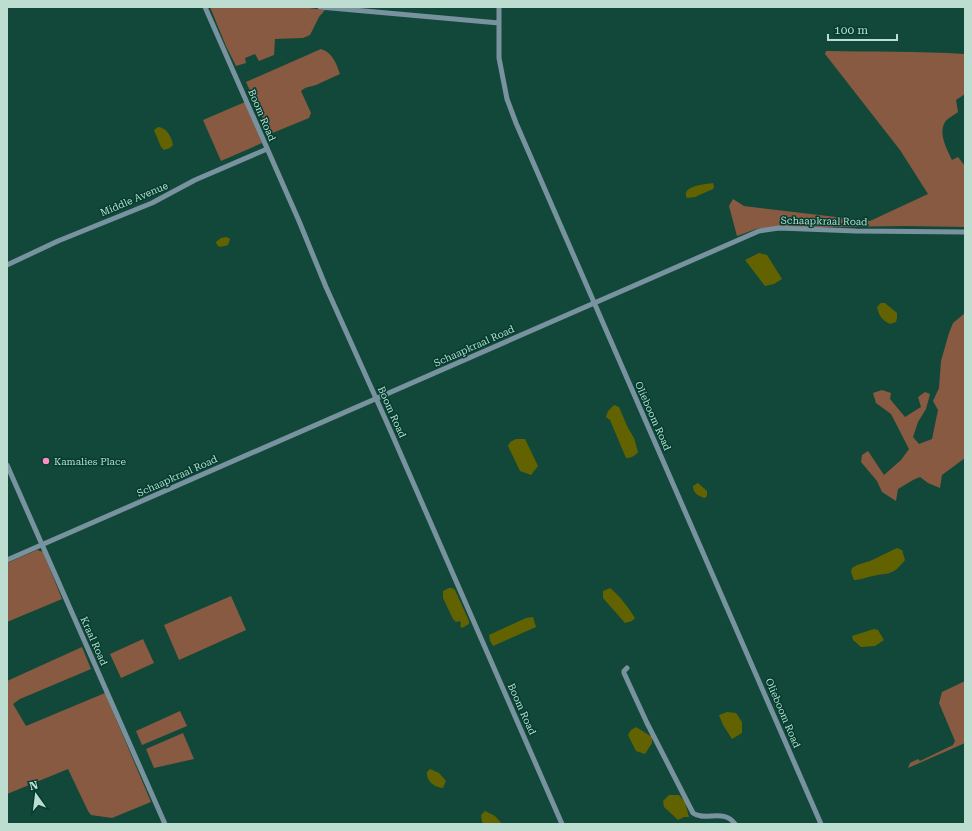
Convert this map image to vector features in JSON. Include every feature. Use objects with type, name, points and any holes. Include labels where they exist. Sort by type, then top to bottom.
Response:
[{"type":"street","name":"Boom Road","points":[[205,7],[299,221],[326,287],[562,824]]},
{"type":"street","points":[[320,7],[499,23]]},
{"type":"street","name":"Olieboom Road","points":[[499,7],[499,58],[509,104],[516,124],[821,824]]},
{"type":"street","name":"Middle Avenue","points":[[7,265],[58,241],[152,203],[195,180],[267,149]]},
{"type":"street","name":"Schaapkraal Road","points":[[7,560],[759,231],[779,228],[856,231],[965,232]]},
{"type":"street","name":"Kraal Road","points":[[7,465],[165,824]]},
{"type":"street","points":[[627,668],[624,672],[647,723],[693,813],[698,815],[727,817],[732,819],[735,824]]},
{"type":"shaded area","points":[[210,7],[301,7],[325,10],[319,17],[310,35],[303,38],[275,39],[274,55],[259,61],[255,54],[245,58],[246,63],[236,66]]},
{"type":"shaded area","points":[[321,49],[331,56],[340,74],[301,91],[311,113],[309,118],[270,134],[246,82]]},
{"type":"shaded area","points":[[826,51],[965,54],[965,94],[956,100],[958,112],[945,122],[942,131],[944,141],[952,160],[958,157],[965,166],[965,227],[905,226],[759,228],[737,236],[729,206],[733,199],[744,206],[870,221],[928,194],[900,150],[825,54]]},
{"type":"shaded area","points":[[245,102],[262,143],[221,161],[203,120]]},
{"type":"shaded area","points":[[158,127],[164,129],[170,136],[173,145],[170,148],[164,150],[161,147],[154,130]]},
{"type":"shaded area","points":[[713,183],[713,189],[695,197],[687,198],[686,194],[690,188]]},
{"type":"shaded area","points":[[227,237],[230,239],[228,245],[220,247],[217,245],[216,242],[221,238]]},
{"type":"shaded area","points":[[759,253],[767,255],[782,279],[774,284],[765,286],[745,260]]},
{"type":"shaded area","points":[[881,303],[885,303],[897,313],[896,322],[890,324],[881,317],[877,307]]},
{"type":"shaded area","points":[[965,313],[965,458],[942,475],[940,488],[928,483],[920,477],[898,489],[896,501],[882,492],[877,481],[861,462],[862,455],[868,451],[884,475],[901,460],[909,449],[891,414],[876,403],[873,393],[882,390],[891,393],[890,399],[905,417],[921,407],[918,397],[925,392],[930,394],[926,409],[918,422],[913,437],[919,444],[932,439],[938,410],[933,401],[939,388],[941,361],[953,323]]},
{"type":"shaded area","points":[[614,405],[619,407],[634,438],[638,452],[634,456],[626,458],[610,420],[606,417],[608,411]]},
{"type":"shaded area","points":[[516,439],[525,439],[538,466],[531,475],[520,471],[508,446],[510,442]]},
{"type":"shaded area","points":[[698,483],[707,491],[707,496],[705,498],[698,495],[694,491],[693,486]]},
{"type":"shaded area","points":[[897,548],[902,550],[905,560],[897,569],[888,573],[854,580],[851,572],[852,568]]},
{"type":"shaded area","points":[[37,550],[43,552],[62,599],[7,622],[7,563]]},
{"type":"shaded area","points":[[449,588],[455,590],[469,621],[469,624],[462,628],[460,626],[460,621],[456,622],[453,619],[443,598],[443,591]]},
{"type":"shaded area","points":[[610,588],[627,606],[635,618],[632,621],[625,623],[603,598],[603,591]]},
{"type":"shaded area","points":[[231,596],[246,630],[179,660],[164,625]]},
{"type":"shaded area","points":[[533,617],[536,627],[493,646],[489,635],[526,618]]},
{"type":"shaded area","points":[[874,629],[878,630],[884,640],[875,646],[861,647],[853,640],[852,636]]},
{"type":"shaded area","points":[[143,639],[154,663],[121,678],[110,654]]},
{"type":"shaded area","points":[[82,647],[91,669],[20,699],[13,704],[26,726],[105,693],[151,802],[112,818],[91,815],[68,769],[7,794],[7,681]]},
{"type":"shaded area","points":[[965,681],[965,743],[908,768],[910,763],[918,759],[920,761],[953,745],[955,741],[939,703],[942,692]]},
{"type":"shaded area","points":[[180,711],[187,726],[142,745],[136,731]]},
{"type":"shaded area","points":[[727,712],[736,713],[742,722],[742,733],[732,739],[723,725],[719,715]]},
{"type":"shaded area","points":[[636,727],[652,737],[652,743],[645,754],[636,751],[628,735],[631,730]]},
{"type":"shaded area","points":[[183,733],[194,759],[154,768],[146,749]]},
{"type":"shaded area","points":[[430,769],[439,773],[446,781],[443,788],[434,785],[429,781],[427,772]]},
{"type":"shaded area","points":[[669,795],[679,795],[685,802],[689,817],[684,817],[678,820],[664,807],[663,801]]},
{"type":"shaded area","points":[[485,811],[495,816],[502,824],[484,824],[482,822],[481,815]]},
{"type":"place","name":"Kamalies Place","points":[[46,461]]}]
